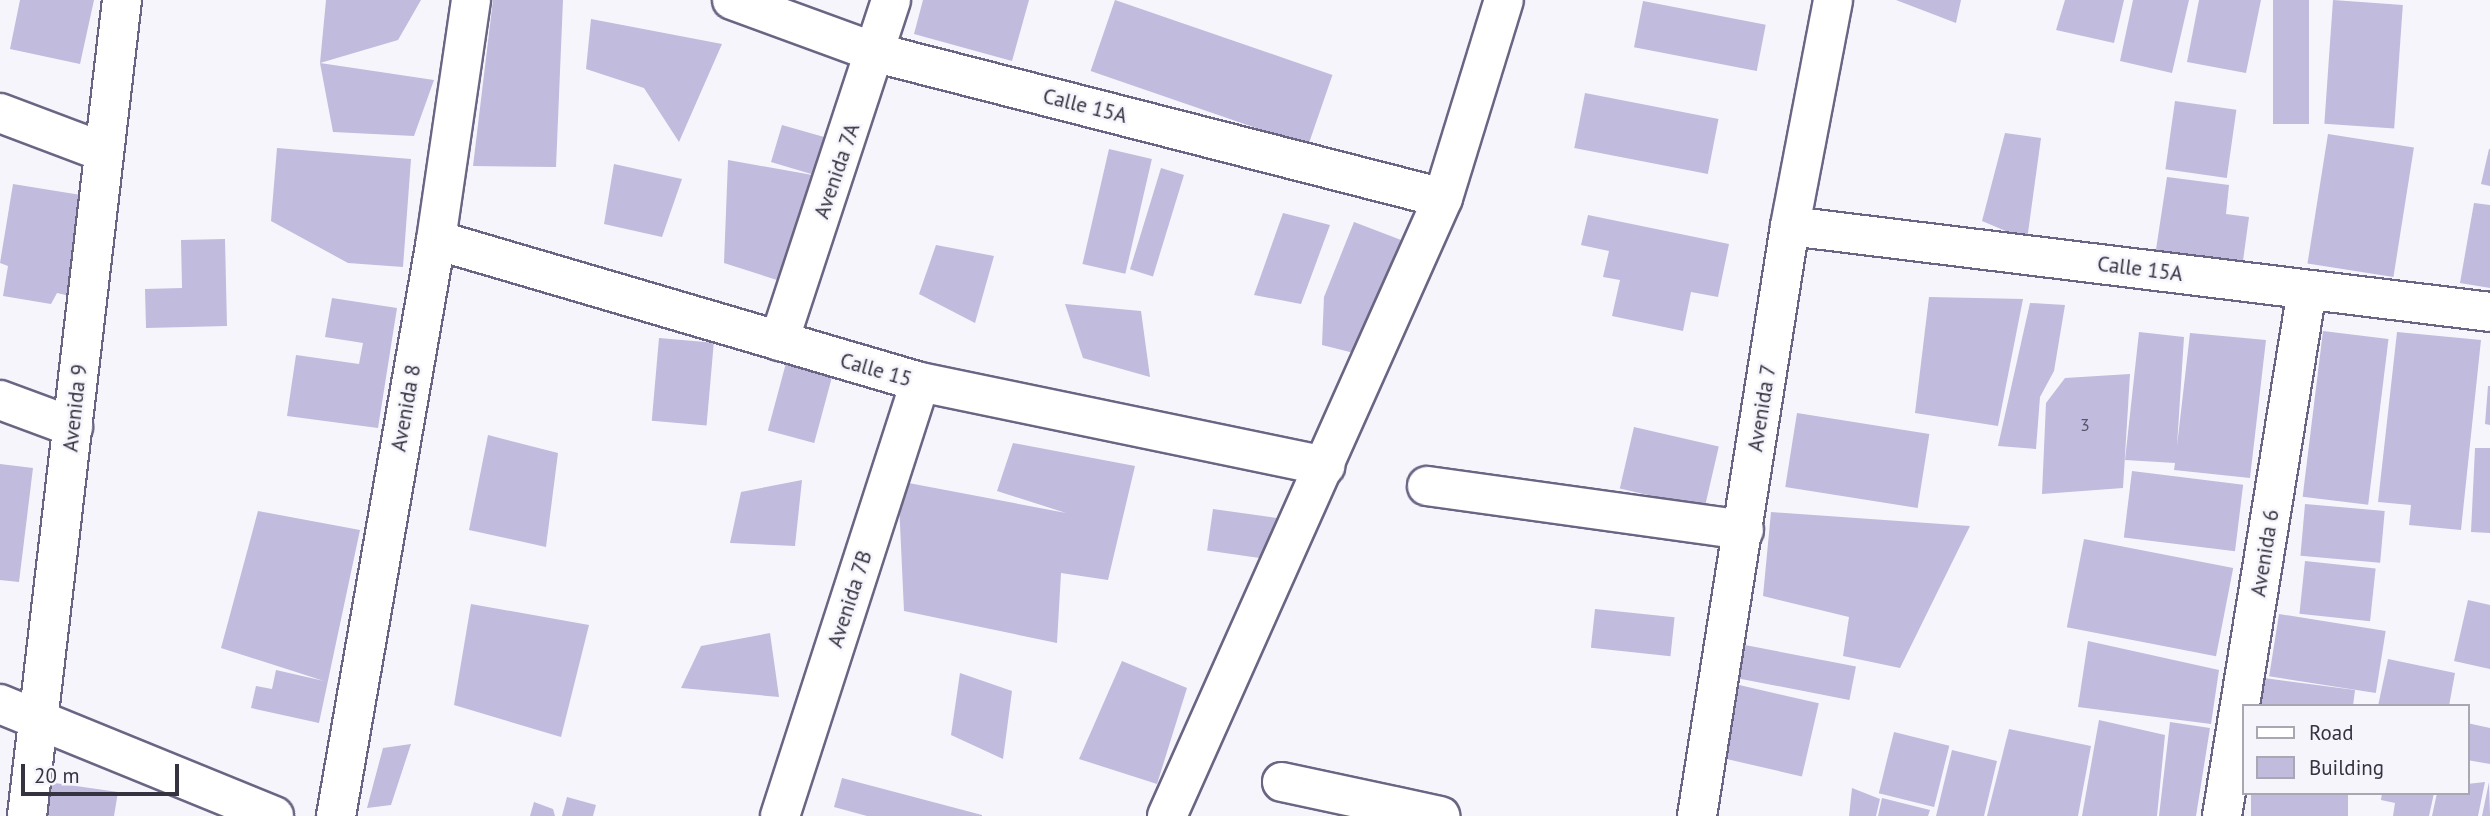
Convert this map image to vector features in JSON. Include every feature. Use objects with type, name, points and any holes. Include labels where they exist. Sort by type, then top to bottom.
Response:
[{"type":"street","name":"Avenida 9","points":[[27,816],[122,0]]},
{"type":"street","name":"Avenida 8","points":[[336,816],[436,240],[471,0]]},
{"type":"street","name":"Calle 15A","points":[[732,0],[877,53],[1443,198]]},
{"type":"street","name":"Avenida 7A","points":[[779,341],[877,53],[891,0]]},
{"type":"street","points":[[1167,816],[1443,198],[1504,0]]},
{"type":"street","name":"Avenida 7","points":[[1697,816],[1790,226],[1833,0]]},
{"type":"street","points":[[0,113],[103,152]]},
{"type":"street","name":"Calle 15A","points":[[1790,226],[2490,312]]},
{"type":"street","name":"Calle 15","points":[[436,240],[920,382],[1325,466]]},
{"type":"street","name":"Avenida 6","points":[[2222,816],[2307,290]]},
{"type":"street","name":"Avenida 7B","points":[[780,816],[920,382]]},
{"type":"street","points":[[0,400],[74,427]]},
{"type":"street","points":[[1427,486],[1744,530]]},
{"type":"street","points":[[0,704],[38,717],[274,816]]},
{"type":"street","points":[[1282,782],[1395,812],[1440,816]]},
{"type":"building","points":[[20,0],[94,0],[80,64],[10,49]]},
{"type":"building","points":[[326,0],[421,0],[398,40],[320,63]]},
{"type":"building","points":[[493,0],[563,0],[556,167],[473,166]]},
{"type":"building","points":[[923,0],[1029,0],[1012,61],[914,34]]},
{"type":"building","points":[[1115,0],[1332,75],[1308,146],[1091,71]]},
{"type":"building","points":[[1896,0],[1961,0],[1956,23]]},
{"type":"building","points":[[2065,0],[2124,0],[2114,43],[2056,30]]},
{"type":"building","points":[[2133,0],[2189,0],[2172,73],[2120,61]]},
{"type":"building","points":[[2199,0],[2261,0],[2246,73],[2187,62]]},
{"type":"building","points":[[2273,0],[2309,0],[2309,124],[2273,124]]},
{"type":"building","points":[[2333,0],[2403,5],[2394,129],[2324,124]]},
{"type":"building","points":[[1643,1],[1766,25],[1757,71],[1634,47]]},
{"type":"building","points":[[591,19],[722,44],[679,142],[644,88],[586,69]]},
{"type":"building","points":[[320,63],[434,80],[414,136],[333,132]]},
{"type":"building","points":[[1585,93],[1719,119],[1708,174],[1574,148]]},
{"type":"building","points":[[2175,101],[2236,110],[2227,178],[2165,169]]},
{"type":"building","points":[[782,125],[831,139],[818,181],[777,280],[724,263],[728,160],[818,176],[771,162]]},
{"type":"building","points":[[2005,133],[2041,138],[2027,240],[1982,221]]},
{"type":"building","points":[[2328,134],[2414,148],[2393,277],[2308,263]]},
{"type":"building","points":[[277,148],[411,159],[403,267],[348,263],[271,221]]},
{"type":"building","points":[[1109,149],[1152,159],[1125,274],[1082,264]]},
{"type":"building","points":[[2490,149],[2490,186],[2481,184]]},
{"type":"building","points":[[614,164],[682,179],[662,237],[604,224]]},
{"type":"building","points":[[1161,168],[1184,175],[1153,276],[1130,269]]},
{"type":"building","points":[[2167,177],[2229,185],[2226,214],[2249,217],[2242,268],[2155,256]]},
{"type":"building","points":[[13,184],[87,196],[70,296],[57,293],[51,304],[3,296],[8,266],[0,263]]},
{"type":"building","points":[[2474,203],[2490,205],[2490,288],[2460,283]]},
{"type":"building","points":[[1283,213],[1330,225],[1301,304],[1254,295]]},
{"type":"building","points":[[1588,215],[1729,244],[1718,297],[1691,292],[1683,331],[1612,316],[1620,280],[1603,277],[1609,251],[1581,245]]},
{"type":"building","points":[[1354,222],[1409,243],[1370,357],[1322,345],[1324,297]]},
{"type":"building","points":[[225,239],[227,326],[146,328],[145,289],[182,288],[181,240]]},
{"type":"building","points":[[936,245],[994,256],[975,323],[919,294]]},
{"type":"building","points":[[1929,297],[2023,299],[1998,426],[1915,413]]},
{"type":"building","points":[[332,298],[397,308],[378,428],[287,416],[296,355],[359,364],[363,343],[325,337]]},
{"type":"building","points":[[2030,303],[2065,305],[2054,371],[2040,397],[2036,449],[1998,446]]},
{"type":"building","points":[[1065,304],[1141,311],[1150,377],[1083,358]]},
{"type":"building","points":[[2323,331],[2389,339],[2368,505],[2303,497]]},
{"type":"building","points":[[2139,332],[2184,337],[2177,446],[2190,333],[2266,340],[2250,478],[2174,470],[2175,463],[2125,460]]},
{"type":"building","points":[[2397,332],[2481,340],[2461,530],[2409,525],[2411,505],[2378,502]]},
{"type":"building","points":[[659,338],[714,343],[707,425],[652,421]]},
{"type":"building","points":[[786,363],[832,375],[814,443],[768,431]]},
{"type":"building","points":[[2130,374],[2123,488],[2042,494],[2046,403],[2065,378]]},
{"type":"building","points":[[2490,386],[2490,425],[2485,424]]},
{"type":"building","points":[[1797,413],[1929,434],[1918,508],[1785,487]]},
{"type":"building","points":[[1634,427],[1719,447],[1705,508],[1620,488]]},
{"type":"building","points":[[488,435],[558,453],[546,547],[469,530]]},
{"type":"building","points":[[1013,443],[1135,466],[1108,580],[1061,573],[1057,643],[904,611],[898,481],[1066,513],[997,491]]},
{"type":"building","points":[[2475,448],[2490,448],[2490,533],[2471,532]]},
{"type":"building","points":[[0,464],[33,468],[19,582],[0,580]]},
{"type":"building","points":[[2132,471],[2243,485],[2235,551],[2124,538]]},
{"type":"building","points":[[802,480],[795,546],[730,543],[741,492]]},
{"type":"building","points":[[2305,504],[2385,511],[2380,563],[2300,556]]},
{"type":"building","points":[[1213,509],[1280,518],[1274,560],[1207,551]]},
{"type":"building","points":[[258,511],[360,530],[319,723],[251,708],[256,686],[272,689],[276,670],[324,681],[221,648]]},
{"type":"building","points":[[1771,512],[1970,526],[1900,668],[1843,656],[1849,617],[1763,596]]},
{"type":"building","points":[[2084,539],[2233,568],[2216,656],[2067,627]]},
{"type":"building","points":[[2305,561],[2376,568],[2370,621],[2299,614]]},
{"type":"building","points":[[2468,600],[2490,605],[2490,669],[2454,661]]},
{"type":"building","points":[[471,604],[589,625],[561,737],[454,705]]},
{"type":"building","points":[[1595,609],[1675,617],[1670,656],[1591,648]]},
{"type":"building","points":[[2279,614],[2386,631],[2376,693],[2269,676]]},
{"type":"building","points":[[770,633],[779,697],[681,688],[701,646]]},
{"type":"building","points":[[2088,641],[2219,670],[2211,724],[2078,707]]},
{"type":"building","points":[[1745,645],[1856,667],[1849,700],[1739,678]]},
{"type":"building","points":[[2388,659],[2455,673],[2449,704],[2378,704]]},
{"type":"building","points":[[1122,661],[1187,688],[1157,784],[1079,759]]},
{"type":"building","points":[[960,673],[1012,691],[1003,759],[951,735]]},
{"type":"building","points":[[2264,678],[2355,690],[2353,704],[2260,704]]},
{"type":"building","points":[[1735,684],[1819,703],[1802,776],[1718,757]]},
{"type":"building","points":[[2099,720],[2165,735],[2157,816],[2082,816]]},
{"type":"building","points":[[2170,722],[2210,728],[2196,816],[2159,816]]},
{"type":"building","points":[[2469,723],[2490,728],[2490,764],[2469,760]]},
{"type":"building","points":[[2009,729],[2091,746],[2078,816],[1987,816]]},
{"type":"building","points":[[1894,732],[1949,746],[1934,807],[1879,793]]},
{"type":"building","points":[[411,744],[391,805],[367,808],[383,748]]},
{"type":"building","points":[[1952,750],[1997,761],[1984,816],[1936,816]]},
{"type":"building","points":[[842,778],[982,816],[867,816],[834,807]]},
{"type":"building","points":[[48,782],[118,792],[114,816],[43,816]]},
{"type":"building","points":[[2485,782],[2478,816],[2432,816],[2437,795],[2469,795],[2469,784]]},
{"type":"building","points":[[2489,782],[2490,816],[2482,816]]},
{"type":"building","points":[[1852,788],[1880,799],[1876,816],[1849,816]]},
{"type":"building","points":[[2251,795],[2348,795],[2348,816],[2251,816]]},
{"type":"building","points":[[2382,795],[2434,795],[2429,816],[2393,816],[2395,803],[2381,800]]},
{"type":"building","points":[[567,797],[596,805],[593,816],[562,816]]},
{"type":"building","points":[[1882,798],[1930,810],[1928,816],[1878,816]]},
{"type":"building","points":[[534,802],[553,809],[555,816],[530,816]]}]
